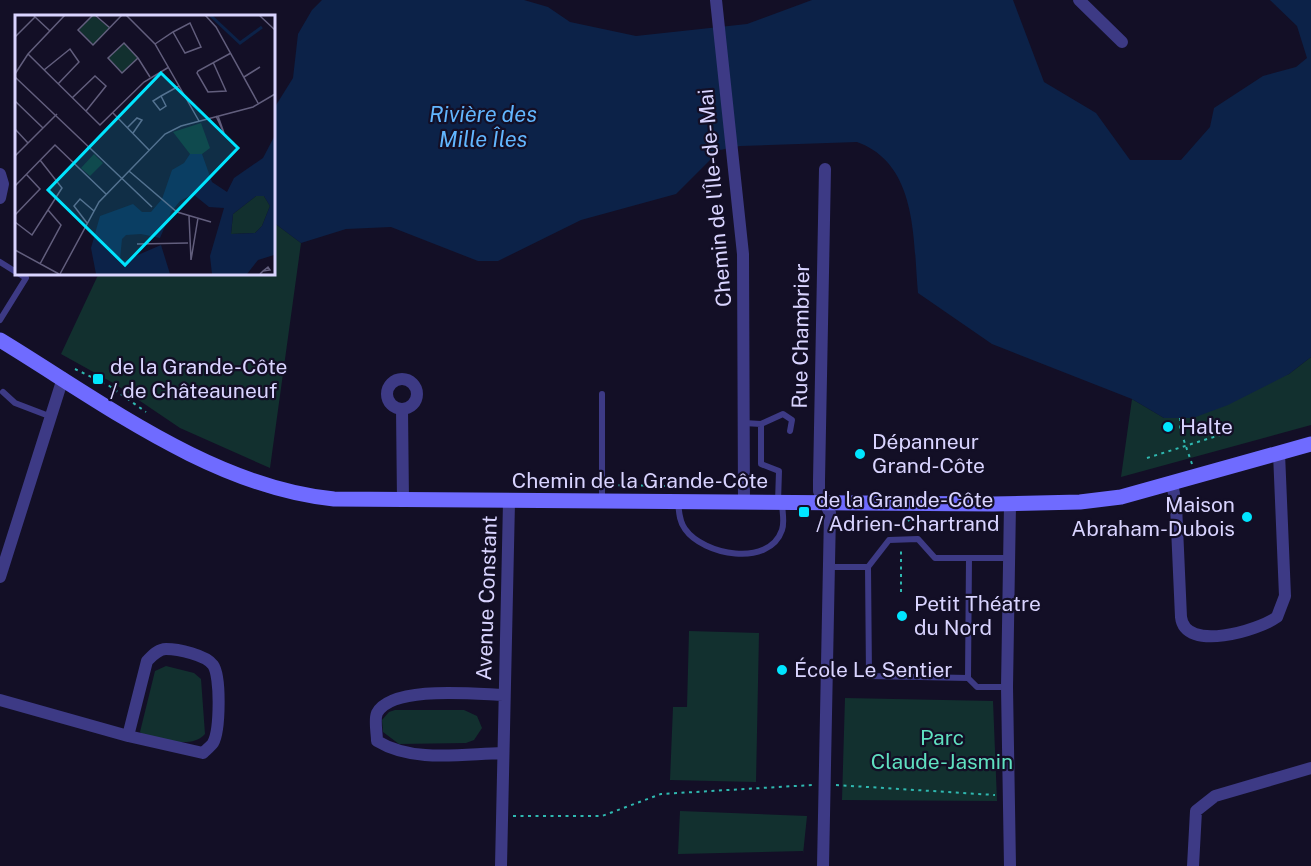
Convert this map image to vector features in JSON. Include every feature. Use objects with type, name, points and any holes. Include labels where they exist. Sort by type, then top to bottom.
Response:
[{"type":"main road","name":"Chemin de la Grande-Côte","points":[[0,340],[66,372],[190,454],[253,482],[321,498],[509,502],[1010,504],[1101,500],[1172,483],[1311,444]]},
{"type":"street","name":"Chemin de l'Île-de-Mai","points":[[716,0],[743,254],[744,502]]},
{"type":"street","points":[[1079,0],[1122,42]]},
{"type":"street","name":"Rue Chambrier","points":[[823,866],[822,784],[830,513],[819,491],[818,421],[825,169]]},
{"type":"street","points":[[0,174],[3,190],[0,198]]},
{"type":"street","points":[[0,577],[49,416],[66,372]]},
{"type":"street","points":[[402,409],[403,501]]},
{"type":"street","points":[[1172,483],[1176,505],[1183,627],[1194,635],[1211,638],[1260,625],[1278,617],[1284,605],[1279,453]]},
{"type":"street","name":"Avenue Constant","points":[[501,866],[509,502]]},
{"type":"street","points":[[1010,504],[1007,687],[1010,866]]},
{"type":"street","points":[[0,700],[128,736],[203,753],[213,744],[217,730],[218,678],[215,667],[207,659],[165,648],[155,652],[147,661],[128,736]]},
{"type":"street","name":"Avenue Constant","points":[[502,753],[410,754],[391,750],[377,741],[376,715],[386,702],[402,697],[447,693],[503,695]]},
{"type":"street","points":[[1193,866],[1196,811],[1215,796],[1311,768]]},
{"type":"lane","points":[[0,262],[15,272]]},
{"type":"lane","points":[[0,320],[26,278],[19,274]]},
{"type":"lane","points":[[3,392],[15,403],[49,416]]},
{"type":"lane","points":[[602,393],[602,501]]},
{"type":"lane","points":[[743,423],[761,424],[783,414],[792,420],[790,431]]},
{"type":"lane","points":[[761,424],[761,464]]},
{"type":"lane","points":[[678,501],[682,523],[692,537],[718,551],[741,554],[761,550],[779,536],[783,528],[779,471],[761,464],[744,464]]},
{"type":"lane","points":[[968,678],[869,676],[868,567],[889,540],[918,539],[935,558],[1009,558]]},
{"type":"lane","points":[[969,558],[968,678],[976,687],[1007,687]]},
{"type":"lane","points":[[828,567],[868,567]]},
{"type":"path","points":[[66,372],[108,385],[150,416]]},
{"type":"path","points":[[1180,418],[1180,429],[1193,466]]},
{"type":"path","points":[[1147,458],[1220,435]]},
{"type":"path","points":[[900,513],[901,532]]},
{"type":"path","points":[[901,548],[901,592]]},
{"type":"path","points":[[502,816],[602,816],[661,794],[822,784],[1009,795]]},
{"type":"green space","points":[[274,223],[301,243],[270,468],[180,428],[115,384],[61,354],[99,274],[274,274]]},
{"type":"green space","points":[[1311,357],[1311,425],[1121,477],[1132,399],[1164,418],[1289,374]]},
{"type":"green space","points":[[689,631],[759,633],[756,782],[670,780],[673,707],[687,707]]},
{"type":"green space","points":[[166,666],[194,673],[201,679],[205,734],[200,739],[177,742],[145,737],[140,732],[155,671]]},
{"type":"green space","name":"Parc Claude-Jasmin","points":[[845,698],[993,701],[997,801],[842,800]]},
{"type":"green space","points":[[395,710],[464,710],[477,716],[482,728],[474,740],[466,743],[399,744],[383,732],[382,720],[389,712]]},
{"type":"green space","points":[[680,811],[807,816],[803,854],[803,851],[678,854]]},
{"type":"water","name":"Rivière des Mille Îles","points":[[322,0],[524,0],[548,7],[570,22],[636,36],[747,24],[812,0],[1013,0],[1044,82],[1096,113],[1130,160],[1181,160],[1210,127],[1214,108],[1263,76],[1296,67],[1307,58],[1297,26],[1270,0],[1311,0],[1311,357],[1289,374],[1228,405],[1193,418],[1164,418],[1132,399],[992,344],[918,293],[913,227],[902,185],[892,167],[877,153],[857,142],[740,146],[720,150],[676,194],[581,220],[498,261],[478,261],[391,227],[346,229],[301,243],[274,223],[274,108],[293,78],[298,34],[312,10]]},
{"type":"place","name":"de la Grande-Côte / de Châteauneuf","points":[[98,379]]},
{"type":"place","name":"Halte","points":[[1168,427]]},
{"type":"place","name":"Dépanneur Grand-Côte","points":[[860,454]]},
{"type":"place","name":"de la Grande-Côte / Adrien-Chartrand","points":[[804,512]]},
{"type":"place","name":"Maison Abraham-Dubois","points":[[1247,517]]},
{"type":"place","name":"Petit Théatre du Nord","points":[[902,616]]},
{"type":"place","name":"École Le Sentier","points":[[782,670]]}]
